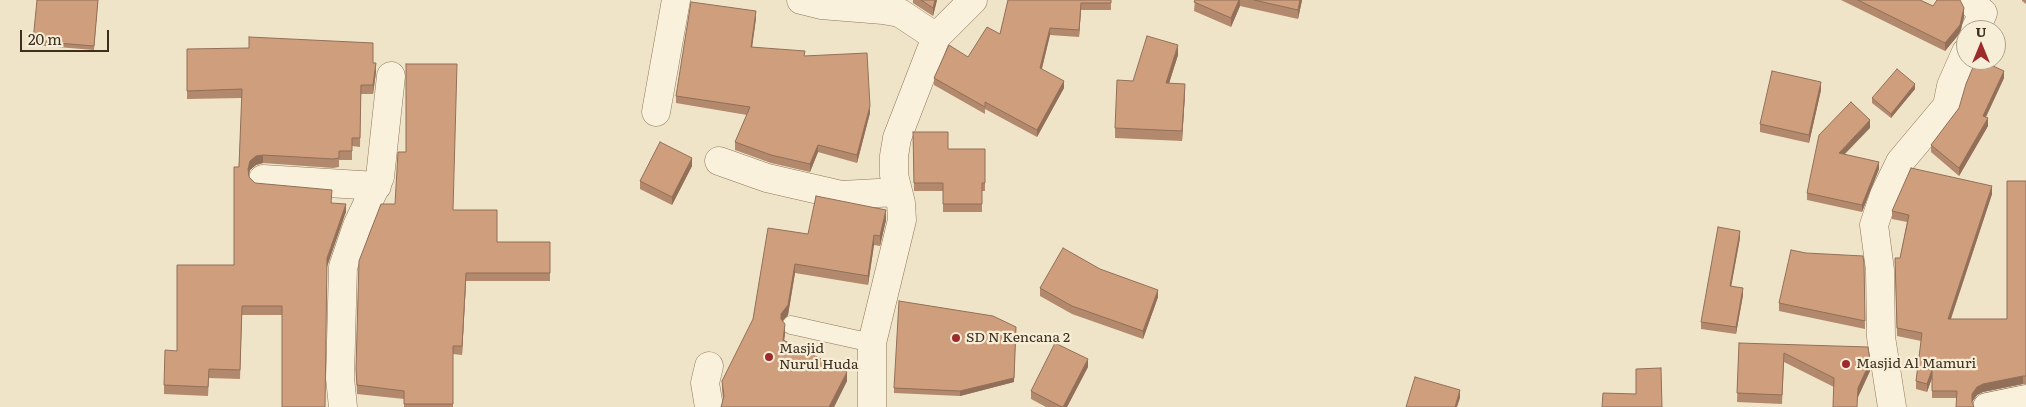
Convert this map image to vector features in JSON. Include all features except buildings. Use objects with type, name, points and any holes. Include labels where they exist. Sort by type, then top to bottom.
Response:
[{"type":"street","points":[[656,112],[676,0]]},
{"type":"street","points":[[801,0],[821,5],[883,10],[900,14],[936,37]]},
{"type":"street","points":[[872,407],[872,343],[886,283],[899,240],[902,220],[901,203],[894,175],[894,156],[897,138],[936,37],[973,0]]},
{"type":"street","points":[[1973,0],[1974,5],[1983,14],[1980,20]]},
{"type":"street","points":[[1892,407],[1881,338],[1880,270],[1874,225],[1884,195],[1900,162],[1947,106],[1951,86],[1958,70]]},
{"type":"street","points":[[343,407],[340,378],[343,267],[357,226],[377,186],[382,168],[391,76]]},
{"type":"street","points":[[719,161],[767,178],[841,195],[864,196],[897,192]]},
{"type":"street","points":[[263,179],[377,186]]},
{"type":"street","points":[[709,366],[705,383],[709,407]]},
{"type":"street","points":[[1987,407],[2026,399]]},
{"type":"lane","points":[[791,325],[872,343]]},
{"type":"place","name":"SD N Kencana 2","points":[[956,338]]},
{"type":"place","name":"Masjid Nurul Huda","points":[[769,357]]},
{"type":"place","name":"Masjid Al Mamuri","points":[[1846,364]]}]
